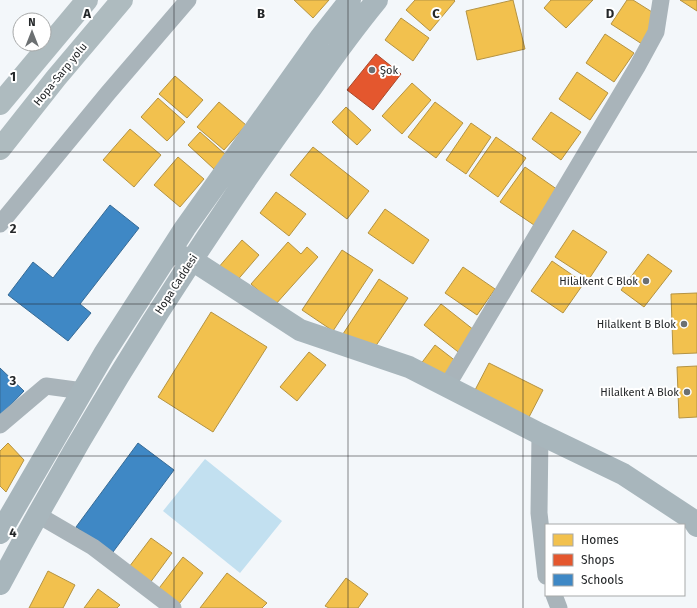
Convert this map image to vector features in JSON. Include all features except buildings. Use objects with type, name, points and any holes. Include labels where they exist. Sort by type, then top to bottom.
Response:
[{"type":"highway","points":[[0,104],[87,0]]},
{"type":"highway","name":"Hopa-Sarp yolu","points":[[0,149],[56,78],[122,0]]},
{"type":"main road","name":"Hopa Caddesi","points":[[0,532],[104,354],[184,228],[311,51],[350,0]]},
{"type":"main road","name":"Hopa Caddesi","points":[[0,584],[73,452],[140,341],[192,260],[261,156],[356,26],[377,0]]},
{"type":"main road","points":[[170,252],[192,260],[300,330],[409,367],[540,434],[623,474],[693,520],[697,526]]},
{"type":"street","points":[[0,224],[108,93],[188,0]]},
{"type":"street","points":[[447,386],[637,67],[656,32],[661,0]]},
{"type":"street","points":[[0,425],[46,386],[83,391]]},
{"type":"street","points":[[540,434],[538,513],[545,568]]},
{"type":"street","points":[[38,515],[93,546],[174,608]]},
{"type":"street","points":[[554,596],[559,608]]},
{"type":"shaded area","points":[[205,459],[282,521],[240,573],[163,511]]},
{"type":"place","name":"Şok","points":[[372,70]]},
{"type":"place","name":"Hilalkent C Blok","points":[[646,281]]},
{"type":"place","name":"Hilalkent B Blok","points":[[684,324]]},
{"type":"place","name":"Hilalkent A Blok","points":[[687,392]]}]
